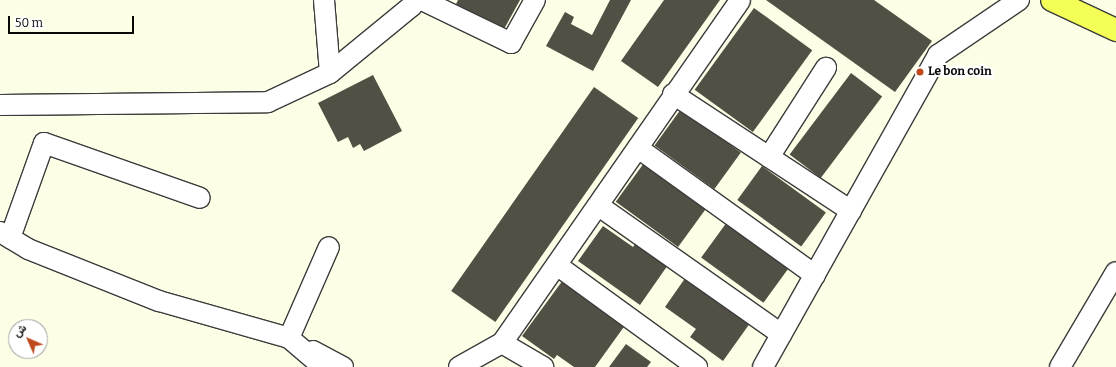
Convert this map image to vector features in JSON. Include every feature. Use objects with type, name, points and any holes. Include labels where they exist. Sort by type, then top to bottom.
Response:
[{"type":"main road","points":[[1052,0],[1116,30]]},
{"type":"street","points":[[324,0],[330,73]]},
{"type":"street","points":[[0,106],[268,102],[330,73],[412,6],[414,0]]},
{"type":"street","points":[[422,0],[511,43],[535,0]]},
{"type":"street","points":[[459,367],[502,343],[558,266],[673,94],[740,0]]},
{"type":"street","points":[[763,367],[938,54],[1019,0]]},
{"type":"street","points":[[769,157],[826,68]]},
{"type":"street","points":[[673,94],[851,211]]},
{"type":"street","points":[[200,198],[44,144],[5,235],[28,249],[159,301],[289,338],[343,367]]},
{"type":"street","points":[[638,148],[815,275]]},
{"type":"street","points":[[599,206],[781,334]]},
{"type":"street","points":[[289,338],[329,247]]},
{"type":"street","points":[[558,266],[697,367]]},
{"type":"street","points":[[1060,367],[1116,272]]},
{"type":"street","points":[[289,338],[305,367]]},
{"type":"street","points":[[289,338],[323,367]]},
{"type":"street","points":[[502,343],[543,367]]},
{"type":"building","points":[[458,0],[520,0],[504,29],[456,4]]},
{"type":"building","points":[[610,0],[631,0],[593,71],[546,46],[565,12],[574,17],[571,24],[592,35]]},
{"type":"building","points":[[664,0],[720,0],[658,87],[621,61]]},
{"type":"building","points":[[766,0],[874,0],[932,41],[895,92]]},
{"type":"building","points":[[754,8],[812,50],[753,132],[695,90]]},
{"type":"building","points":[[851,73],[882,96],[821,178],[790,154]]},
{"type":"building","points":[[373,75],[402,131],[364,151],[360,144],[353,148],[348,137],[338,142],[318,103]]},
{"type":"building","points":[[594,87],[638,118],[495,322],[451,291]]},
{"type":"building","points":[[681,109],[741,152],[714,189],[655,145]]},
{"type":"building","points":[[644,163],[706,208],[678,247],[616,202]]},
{"type":"building","points":[[762,166],[826,212],[801,246],[737,200]]},
{"type":"building","points":[[727,222],[789,267],[763,303],[701,258]]},
{"type":"building","points":[[603,226],[633,247],[638,240],[670,262],[640,305],[578,261]]},
{"type":"building","points":[[688,274],[753,319],[723,361],[690,337],[696,329],[665,307]]},
{"type":"building","points":[[563,280],[626,324],[595,367],[574,367],[557,355],[554,359],[522,336]]},
{"type":"building","points":[[626,344],[651,362],[647,367],[609,367]]},
{"type":"place","name":"Le bon coin","points":[[920,72]]}]
